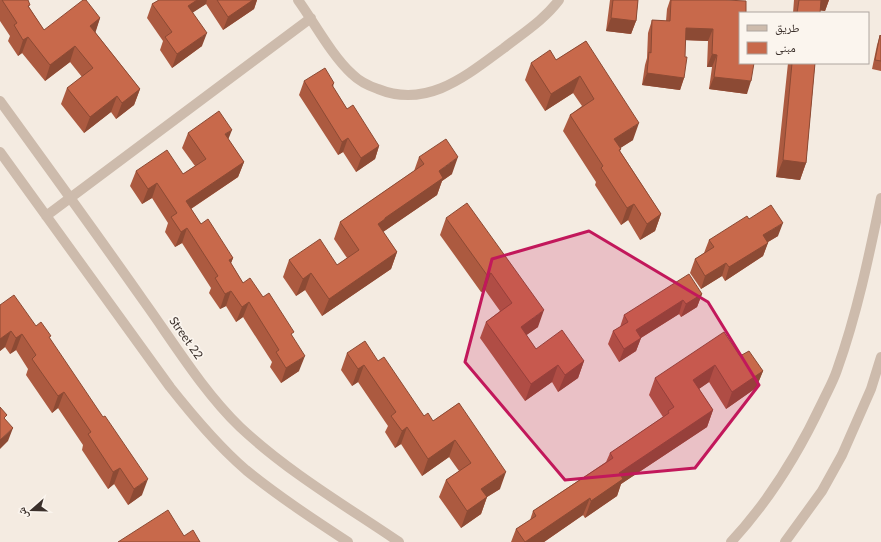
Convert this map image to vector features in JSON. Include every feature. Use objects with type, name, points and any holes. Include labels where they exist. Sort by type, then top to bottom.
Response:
[{"type":"street","points":[[298,0],[338,59],[352,74],[368,86],[387,93],[407,96],[430,93],[451,84],[472,71],[531,28],[552,10],[559,0]]},
{"type":"street","points":[[46,216],[311,18]]},
{"type":"street","name":"Street 22","points":[[0,101],[70,197],[193,372],[215,400],[239,426],[271,454],[399,542]]},
{"type":"street","points":[[0,152],[170,387],[193,416],[219,444],[258,478],[292,504],[348,542]]},
{"type":"street","points":[[731,542],[747,525],[783,475],[810,429],[837,371],[859,301],[881,198]]},
{"type":"street","points":[[785,542],[822,491],[842,455],[871,389],[881,357]]},
{"type":"highlighted area","points":[[589,231],[708,302],[759,385],[695,468],[565,480],[465,362],[492,259]]},
{"type":"building","points":[[2,0],[28,0],[30,5],[28,6],[44,30],[83,0],[86,0],[100,18],[90,26],[140,89],[122,103],[117,96],[90,117],[67,88],[93,68],[75,46],[50,65],[28,37],[23,40],[14,25],[17,23]]},
{"type":"building","points":[[159,0],[197,0],[188,6],[207,33],[177,54],[165,37],[172,32],[152,4]]},
{"type":"building","points":[[217,0],[253,0],[228,17]]},
{"type":"building","points":[[613,0],[638,0],[636,21],[611,18]]},
{"type":"building","points":[[671,0],[746,1],[746,12],[739,12],[739,64],[754,64],[751,81],[714,77],[717,55],[712,54],[713,29],[686,28],[685,57],[687,57],[684,78],[647,73],[649,52],[651,53],[652,20],[670,21]]},
{"type":"building","points":[[799,0],[821,0],[820,12],[797,12]]},
{"type":"building","points":[[880,35],[881,36],[881,61],[875,60]]},
{"type":"building","points":[[586,41],[639,123],[614,139],[621,149],[619,150],[661,214],[647,224],[634,204],[627,208],[601,168],[603,166],[570,115],[594,99],[580,76],[551,94],[531,63],[550,50],[556,60]]},
{"type":"building","points":[[792,64],[815,64],[806,163],[783,160]]},
{"type":"building","points":[[325,68],[334,83],[332,85],[347,109],[353,105],[379,146],[361,158],[348,138],[342,142],[304,81]]},
{"type":"building","points":[[219,111],[232,130],[225,134],[244,162],[186,201],[201,224],[208,219],[233,258],[229,260],[243,283],[250,278],[263,297],[269,293],[294,332],[291,334],[305,356],[286,368],[276,352],[279,350],[249,302],[242,307],[231,291],[225,294],[215,278],[218,276],[187,228],[181,232],[171,217],[177,213],[157,183],[148,189],[136,171],[167,150],[183,174],[206,159],[188,133]]},
{"type":"building","points":[[446,139],[458,157],[439,171],[443,178],[378,224],[397,252],[329,299],[311,273],[303,279],[289,260],[320,239],[337,265],[359,250],[340,222],[424,164],[419,157]]},
{"type":"building","points":[[467,203],[544,310],[521,327],[536,349],[562,330],[584,361],[565,375],[558,365],[531,384],[486,322],[512,303],[491,273],[487,275],[446,218]]},
{"type":"building","points":[[771,205],[783,223],[763,235],[768,243],[729,267],[726,263],[705,276],[695,259],[714,247],[709,240],[747,216],[749,219]]},
{"type":"building","points":[[689,274],[702,294],[686,304],[683,300],[636,330],[641,338],[624,349],[613,331],[628,322],[624,315]]},
{"type":"building","points":[[14,295],[36,326],[41,322],[51,336],[49,337],[103,417],[105,416],[148,479],[134,489],[120,468],[113,472],[88,434],[91,432],[64,392],[58,396],[32,359],[36,355],[22,334],[16,338],[11,331],[0,339],[0,305]]},
{"type":"building","points":[[724,332],[740,356],[749,351],[763,371],[732,392],[715,365],[693,380],[713,410],[619,473],[623,479],[591,501],[590,498],[525,542],[516,529],[536,516],[533,511],[613,458],[610,453],[669,413],[668,411],[674,407],[655,378]]},
{"type":"building","points":[[365,341],[378,361],[384,357],[424,416],[428,413],[433,421],[459,403],[506,472],[481,489],[487,497],[467,511],[446,480],[471,463],[455,440],[428,459],[407,427],[402,431],[391,416],[396,412],[364,365],[358,369],[347,353]]},
{"type":"building","points":[[0,407],[7,415],[4,418],[13,428],[0,440]]},
{"type":"building","points":[[168,510],[184,536],[193,530],[200,542],[118,542]]}]
